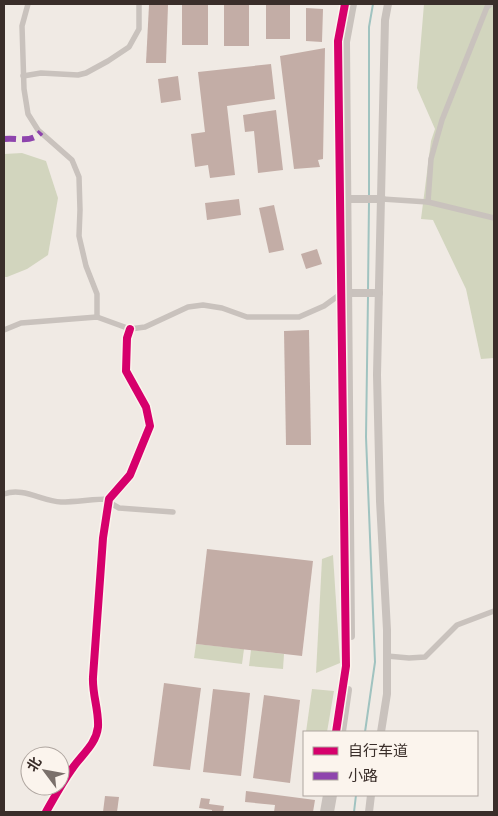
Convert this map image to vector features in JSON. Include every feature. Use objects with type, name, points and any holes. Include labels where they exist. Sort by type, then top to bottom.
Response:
[{"type":"street","points":[[28,4],[22,26],[23,76],[28,114],[38,130],[72,160],[79,177],[79,236],[86,266],[97,294],[97,317]]},
{"type":"street","points":[[23,76],[42,73],[78,75],[86,73],[108,61],[129,47],[139,29],[139,4]]},
{"type":"street","points":[[342,731],[352,666],[338,41],[345,4]]},
{"type":"street","points":[[336,731],[346,666],[346,42],[353,4]]},
{"type":"street","points":[[381,731],[387,694],[387,656],[377,375],[385,20],[388,4]]},
{"type":"street","points":[[428,202],[431,159],[442,120],[487,7],[491,4]]},
{"type":"street","points":[[347,199],[428,202],[494,218]]},
{"type":"street","points":[[4,330],[21,323],[97,317],[130,329],[144,327],[188,307],[203,305],[222,308],[247,317],[299,317],[324,306],[345,293],[380,293]]},
{"type":"street","points":[[46,812],[73,767],[90,747],[96,736],[98,721],[92,690],[103,538],[109,499],[130,475],[150,426],[146,407],[126,371],[127,338],[130,329]]},
{"type":"street","points":[[4,494],[18,492],[60,502],[109,499]]},
{"type":"street","points":[[109,499],[112,504],[119,508],[173,512]]},
{"type":"street","points":[[387,656],[408,658],[425,656],[457,625],[494,611]]},
{"type":"street","points":[[324,812],[327,796]]},
{"type":"street","points":[[330,812],[332,796]]},
{"type":"street","points":[[369,812],[372,796]]},
{"type":"green space","points":[[424,4],[494,4],[494,358],[481,359],[466,289],[433,220],[421,219],[431,141],[435,129],[417,88]]},
{"type":"green space","points":[[22,153],[46,161],[58,198],[48,255],[27,269],[4,277],[4,154]]},
{"type":"green space","points":[[333,555],[340,663],[316,673],[322,559]]},
{"type":"green space","points":[[196,644],[244,649],[242,664],[194,658]]},
{"type":"green space","points":[[251,650],[284,654],[283,669],[249,666]]},
{"type":"green space","points":[[312,689],[334,691],[327,731],[306,731]]},
{"type":"building","points":[[182,4],[208,4],[208,45],[182,45]]},
{"type":"building","points":[[224,4],[249,4],[249,46],[224,46]]},
{"type":"building","points":[[266,4],[290,4],[290,39],[266,39]]},
{"type":"building","points":[[149,5],[168,5],[166,63],[146,63]]},
{"type":"building","points":[[306,8],[323,9],[322,42],[306,41]]},
{"type":"building","points":[[325,48],[323,159],[318,160],[320,167],[294,169],[280,56]]},
{"type":"building","points":[[271,64],[275,99],[227,106],[235,175],[210,178],[208,165],[195,167],[191,134],[205,132],[198,72]]},
{"type":"building","points":[[178,76],[181,100],[161,103],[158,79]]},
{"type":"building","points":[[276,110],[283,170],[258,173],[254,131],[245,132],[243,115]]},
{"type":"building","points":[[239,199],[241,215],[207,220],[205,203]]},
{"type":"building","points":[[274,205],[284,250],[269,253],[259,208]]},
{"type":"building","points":[[317,249],[322,264],[306,269],[301,254]]},
{"type":"building","points":[[309,330],[311,445],[286,445],[284,331]]},
{"type":"building","points":[[207,549],[313,561],[302,656],[196,644]]},
{"type":"building","points":[[164,683],[201,688],[190,770],[153,766]]},
{"type":"building","points":[[213,689],[250,693],[241,776],[203,772]]},
{"type":"building","points":[[264,695],[300,700],[290,783],[253,778]]},
{"type":"building","points":[[246,791],[315,800],[313,812],[274,812],[275,805],[245,802]]},
{"type":"building","points":[[105,796],[119,797],[117,812],[103,812]]},
{"type":"building","points":[[201,798],[210,799],[209,804],[224,806],[223,812],[212,812],[212,810],[199,808]]},
{"type":"waterway","points":[[369,196],[369,27],[373,4]]},
{"type":"waterway","points":[[368,291],[369,201]]},
{"type":"waterway","points":[[365,731],[375,662],[366,437],[368,296]]},
{"type":"waterway","points":[[354,812],[356,796]]},
{"type":"marked path","points":[[4,139],[28,139],[37,136],[41,132]]},
{"type":"cycle path","points":[[336,731],[346,666],[338,41],[345,4]]},
{"type":"cycle path","points":[[46,812],[68,774],[91,745],[97,733],[98,714],[93,677],[103,538],[109,499],[130,475],[150,426],[146,407],[126,371],[127,338],[130,329]]}]
